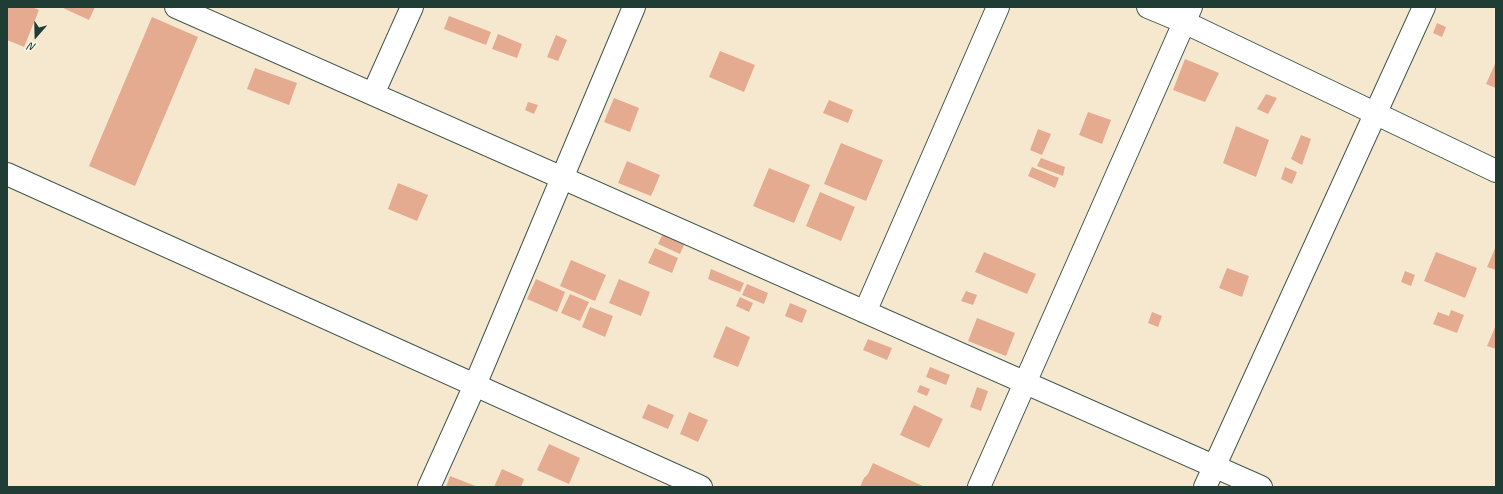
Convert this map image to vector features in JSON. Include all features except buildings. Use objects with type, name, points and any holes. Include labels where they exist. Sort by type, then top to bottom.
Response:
[{"type":"street","points":[[176,7],[1261,487]]},
{"type":"street","points":[[374,94],[412,7]]},
{"type":"street","points":[[429,487],[475,385],[634,7]]},
{"type":"street","points":[[865,312],[998,7]]},
{"type":"street","points":[[1148,7],[1187,15],[1375,113],[1496,171]]},
{"type":"street","points":[[1205,487],[1424,7]]},
{"type":"street","points":[[979,487],[1187,15]]},
{"type":"street","points":[[7,174],[701,487]]}]
